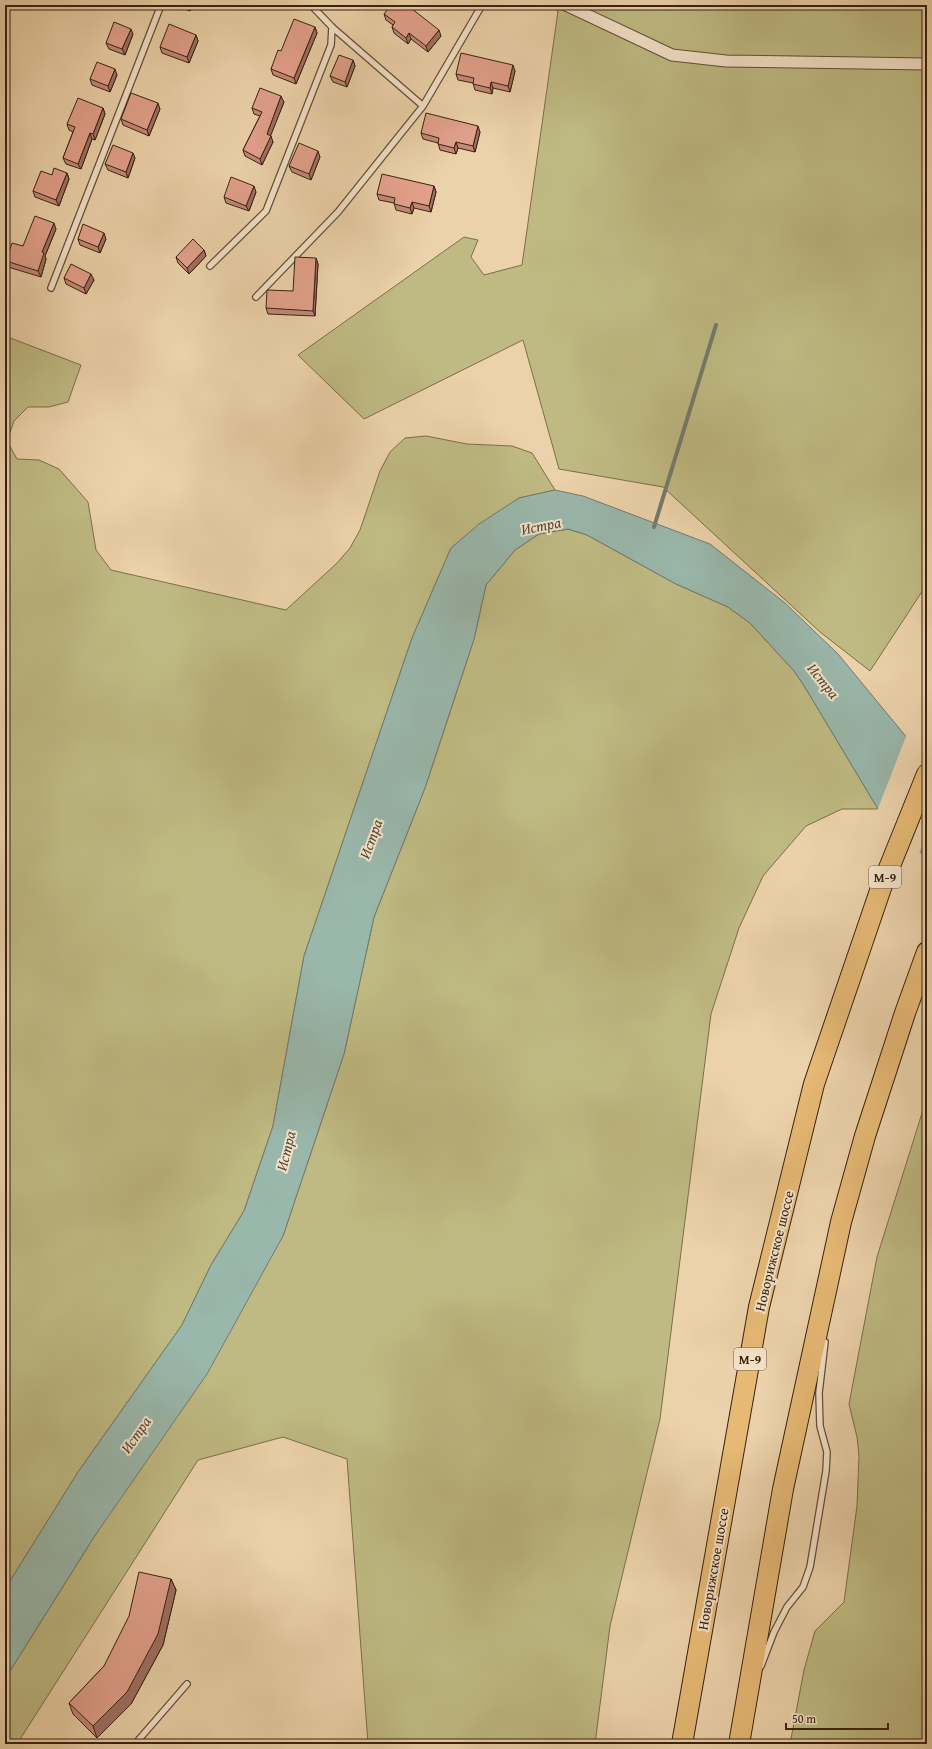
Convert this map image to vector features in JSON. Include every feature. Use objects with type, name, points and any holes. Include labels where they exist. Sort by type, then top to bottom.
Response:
[{"type":"highway","name":"Новорижское шоссе","points":[[682,1744],[759,1307],[814,1084],[881,888],[927,774]]},
{"type":"highway","points":[[740,1744],[783,1489],[841,1222],[865,1136],[905,1013],[927,952]]},
{"type":"street","points":[[566,5],[672,55],[726,61],[927,64]]},
{"type":"lane","points":[[51,288],[161,5]]},
{"type":"lane","points":[[311,5],[332,27],[423,106]]},
{"type":"lane","points":[[256,297],[338,212],[423,106],[482,5]]},
{"type":"lane","points":[[210,266],[266,211],[331,45],[332,27]]},
{"type":"lane","points":[[830,1304],[841,1222]]},
{"type":"lane","points":[[759,1676],[774,1632],[787,1607],[802,1587],[810,1567],[826,1471],[827,1452],[820,1426],[819,1393],[826,1335]]},
{"type":"lane","points":[[135,1744],[187,1684]]},
{"type":"lane","points":[[740,1744],[755,1691]]},
{"type":"shaded area","points":[[547,5],[927,5],[927,584],[870,671],[820,632],[663,487],[559,469],[523,340],[364,419],[298,355],[464,237],[478,240],[471,257],[484,275],[522,265],[558,11]]},
{"type":"shaded area","points":[[5,336],[81,365],[68,402],[49,407],[28,407],[14,421],[7,441],[17,459],[39,460],[59,469],[88,502],[96,550],[111,570],[286,610],[337,563],[350,548],[360,530],[380,471],[390,452],[405,438],[426,436],[467,444],[512,446],[532,453],[555,490],[519,498],[451,548],[412,638],[304,956],[273,1126],[244,1211],[211,1265],[182,1325],[78,1472],[5,1589]]},
{"type":"shaded area","points":[[568,529],[587,535],[676,584],[728,607],[750,623],[794,671],[803,684],[878,809],[842,809],[806,826],[763,876],[739,928],[711,1014],[660,1419],[610,1626],[595,1744],[368,1744],[347,1459],[283,1437],[198,1460],[17,1744],[5,1744],[5,1679],[283,1236],[344,1054],[374,917],[425,788],[474,639],[486,585],[515,550],[539,534]]},
{"type":"shaded area","points":[[927,1097],[927,1744],[790,1744],[804,1670],[815,1631],[844,1602],[857,1506],[859,1456],[857,1437],[849,1404],[877,1257]]},
{"type":"water","name":"Истра","points":[[555,490],[583,496],[710,544],[785,603],[838,654],[927,762],[927,859],[878,809],[803,684],[794,671],[750,623],[728,607],[676,584],[587,535],[568,529],[539,534],[515,550],[486,585],[474,639],[425,788],[374,917],[344,1054],[283,1236],[207,1374],[94,1537],[5,1679],[5,1589],[78,1472],[182,1325],[211,1265],[244,1211],[273,1126],[304,956],[412,638],[451,548],[479,524],[519,498]]},
{"type":"pier","points":[[907,734],[927,759],[927,833],[919,853],[877,811]]},
{"type":"building","points":[[391,5],[407,5],[439,30],[426,46],[409,33],[406,38],[392,27],[395,22],[384,14]]},
{"type":"building","points":[[294,19],[315,27],[294,78],[271,69],[278,50],[281,51]]},
{"type":"building","points":[[114,22],[131,29],[122,49],[106,43]]},
{"type":"building","points":[[169,24],[196,35],[187,57],[160,47]]},
{"type":"building","points":[[461,53],[513,65],[508,86],[491,82],[490,88],[473,84],[474,78],[456,74]]},
{"type":"building","points":[[339,55],[353,60],[345,82],[330,76]]},
{"type":"building","points":[[97,62],[115,69],[108,86],[90,79]]},
{"type":"building","points":[[260,88],[281,96],[267,134],[271,136],[260,159],[243,150],[262,112],[252,108]]},
{"type":"building","points":[[131,93],[158,103],[147,130],[121,119]]},
{"type":"building","points":[[78,98],[103,108],[93,134],[90,133],[78,164],[63,158],[75,127],[67,124]]},
{"type":"building","points":[[426,113],[478,126],[473,146],[456,142],[454,148],[438,144],[439,138],[421,133]]},
{"type":"building","points":[[299,143],[318,151],[309,174],[289,166]]},
{"type":"building","points":[[113,145],[133,153],[126,172],[105,164]]},
{"type":"building","points":[[54,168],[67,173],[56,200],[33,191],[41,171],[52,175]]},
{"type":"building","points":[[382,174],[434,186],[429,206],[412,202],[410,208],[394,204],[395,198],[377,194]]},
{"type":"building","points":[[231,177],[254,186],[246,206],[224,197]]},
{"type":"building","points":[[35,216],[54,223],[42,252],[44,253],[38,271],[6,261],[12,243],[23,246]]},
{"type":"building","points":[[83,224],[104,233],[98,247],[78,239]]},
{"type":"building","points":[[193,239],[204,250],[187,268],[176,257]]},
{"type":"building","points":[[295,257],[316,258],[313,311],[266,308],[267,290],[293,291]]},
{"type":"building","points":[[71,264],[91,274],[84,288],[64,278]]},
{"type":"building","points":[[139,1572],[171,1579],[158,1634],[127,1692],[93,1726],[69,1703],[104,1666],[129,1616]]},
{"type":"waterway","points":[[654,527],[716,325]]}]
